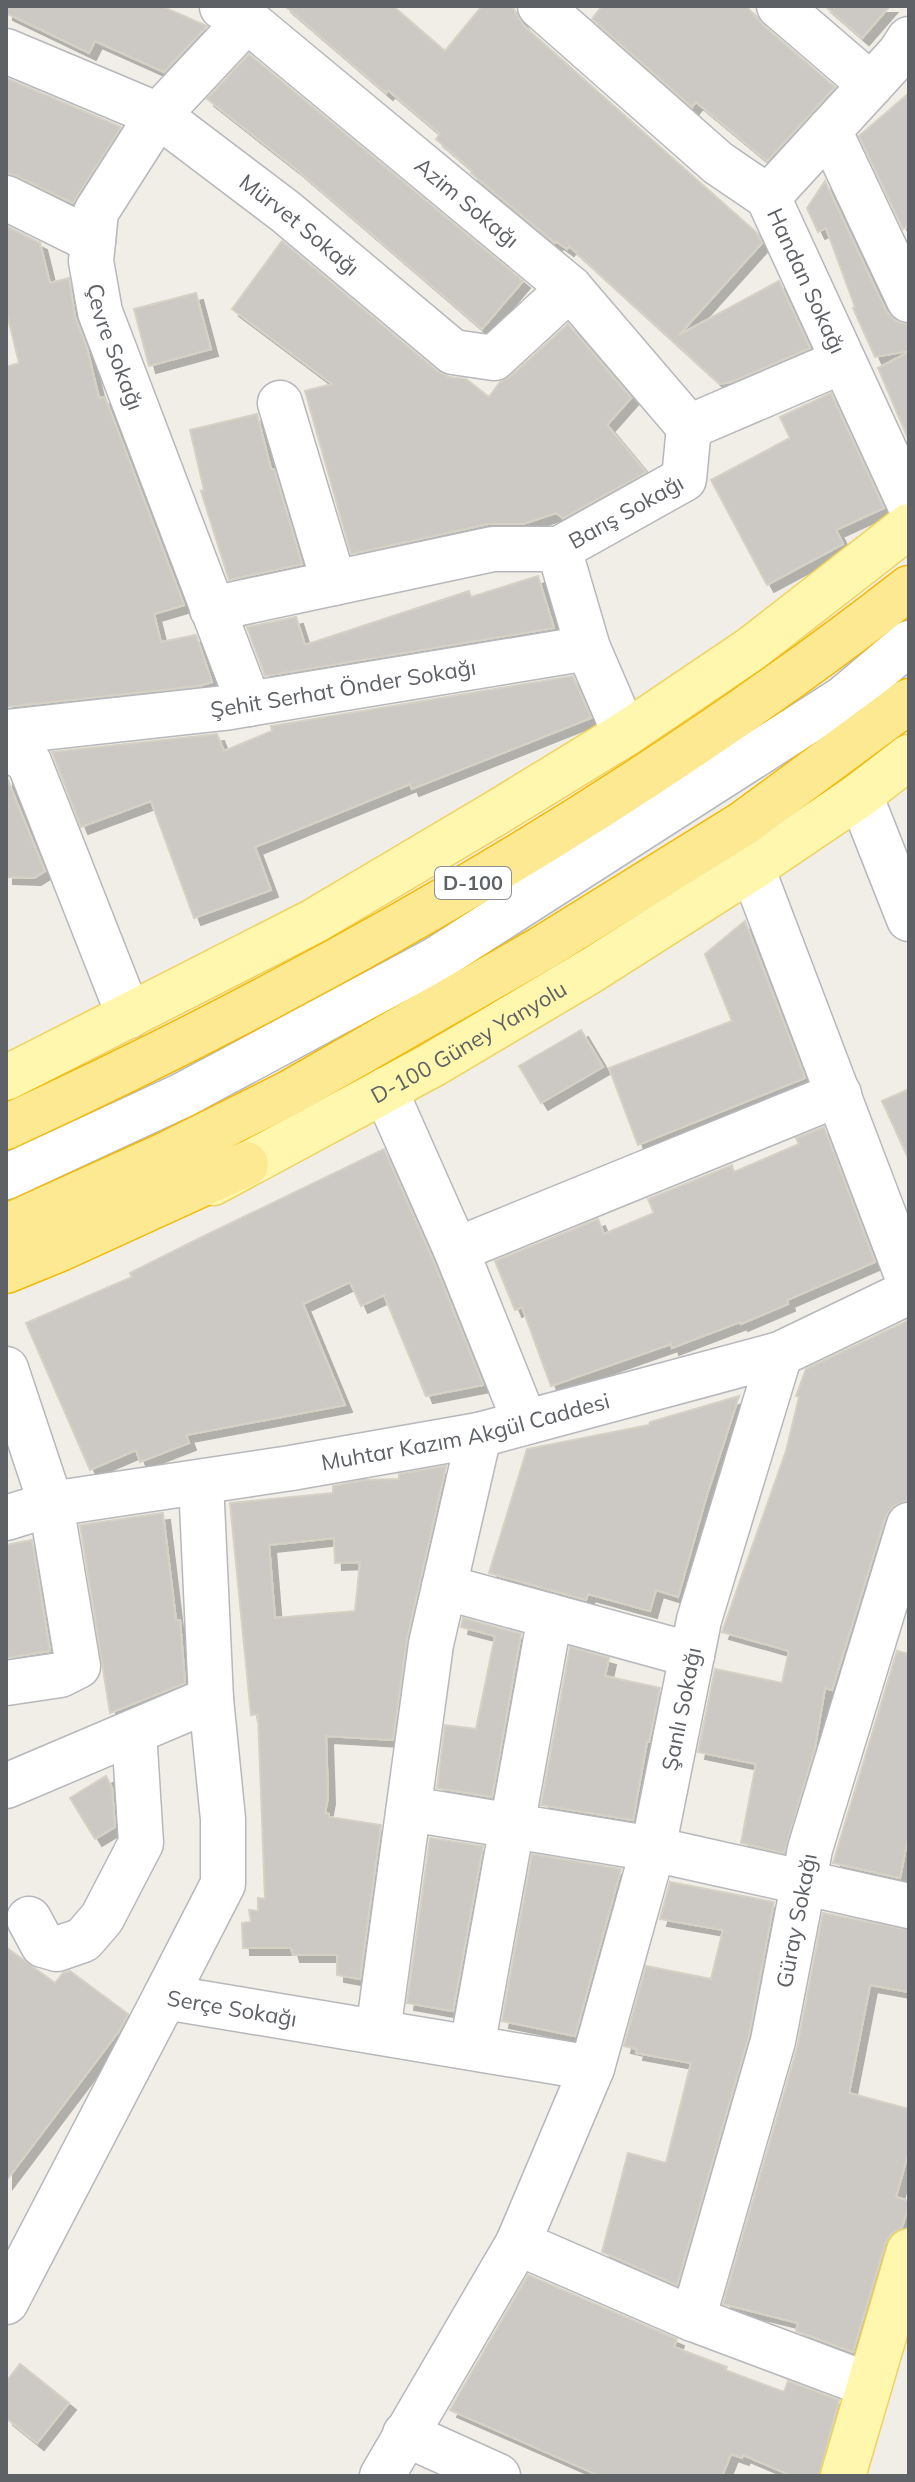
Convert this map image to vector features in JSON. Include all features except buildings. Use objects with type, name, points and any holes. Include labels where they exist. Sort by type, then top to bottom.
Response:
[{"type":"highway","name":"D-100","points":[[6,1127],[275,994],[445,900],[723,724],[909,588]]},
{"type":"highway","points":[[6,1227],[167,1154],[289,1093],[541,949],[744,823],[909,701]]},
{"type":"highway","points":[[6,1271],[246,1164]]},
{"type":"main road","points":[[6,1078],[314,921],[625,734],[751,649],[909,526]]},
{"type":"main road","name":"D-100 Güney Yanyolu","points":[[6,1292],[103,1246],[524,1012],[752,868],[860,795],[909,757]]},
{"type":"main road","points":[[843,2476],[869,2385],[904,2289]]},
{"type":"street","name":"Handan Sokağı","points":[[540,6],[718,163],[768,197],[909,503]]},
{"type":"street","points":[[779,6],[871,85]]},
{"type":"street","name":"Çevre Sokağı","points":[[234,13],[158,115],[96,212],[91,261],[100,312],[249,704]]},
{"type":"street","name":"Azim Sokağı","points":[[234,13],[570,288],[689,427]]},
{"type":"street","points":[[768,197],[900,53],[909,39]]},
{"type":"street","name":"Mürvet Sokağı","points":[[6,51],[158,115],[286,212],[453,352],[494,358],[570,288]]},
{"type":"street","points":[[829,130],[909,300]]},
{"type":"street","points":[[6,198],[93,241]]},
{"type":"street","points":[[689,427],[843,361]]},
{"type":"street","points":[[280,403],[334,583]]},
{"type":"street","name":"Barış Sokağı","points":[[212,609],[493,549],[559,549],[684,479],[689,427]]},
{"type":"street","points":[[559,549],[588,648],[625,734]]},
{"type":"street","points":[[6,1177],[183,1095],[435,960],[844,698],[909,643]]},
{"type":"street","name":"Şehit Serhat Önder Sokağı","points":[[6,732],[249,704],[588,648]]},
{"type":"street","points":[[6,746],[29,762],[129,1016]]},
{"type":"street","points":[[860,795],[909,919]]},
{"type":"street","points":[[752,868],[909,1281]]},
{"type":"street","points":[[385,1090],[456,1250],[525,1422]]},
{"type":"street","points":[[456,1250],[839,1094]]},
{"type":"street","name":"Muhtar Kazım Akgül Caddesi","points":[[6,1518],[51,1504],[479,1435],[780,1354],[909,1292]]},
{"type":"street","name":"Şanlı Sokağı","points":[[382,2476],[518,2243],[592,2068],[653,1849],[699,1620],[780,1354]]},
{"type":"street","points":[[6,1369],[51,1504],[78,1666],[60,1675],[6,1683]]},
{"type":"street","points":[[378,2032],[431,1644],[479,1435]]},
{"type":"street","points":[[165,1997],[223,1884],[223,1819],[211,1699],[201,1482]]},
{"type":"street","name":"Güray Sokağı","points":[[693,2319],[773,2041],[810,1849],[909,1525]]},
{"type":"street","points":[[444,1587],[692,1655]]},
{"type":"street","points":[[472,2047],[550,1616]]},
{"type":"street","points":[[6,1786],[211,1699]]},
{"type":"street","points":[[29,1919],[43,1945],[57,1949],[83,1940],[102,1918],[141,1843],[134,1732]]},
{"type":"street","points":[[410,1809],[653,1849],[909,1906]]},
{"type":"street","name":"Serçe Sokağı","points":[[6,2302],[165,1997],[592,2068]]},
{"type":"street","points":[[518,2243],[693,2319],[869,2385]]},
{"type":"street","points":[[405,2434],[498,2476]]}]
